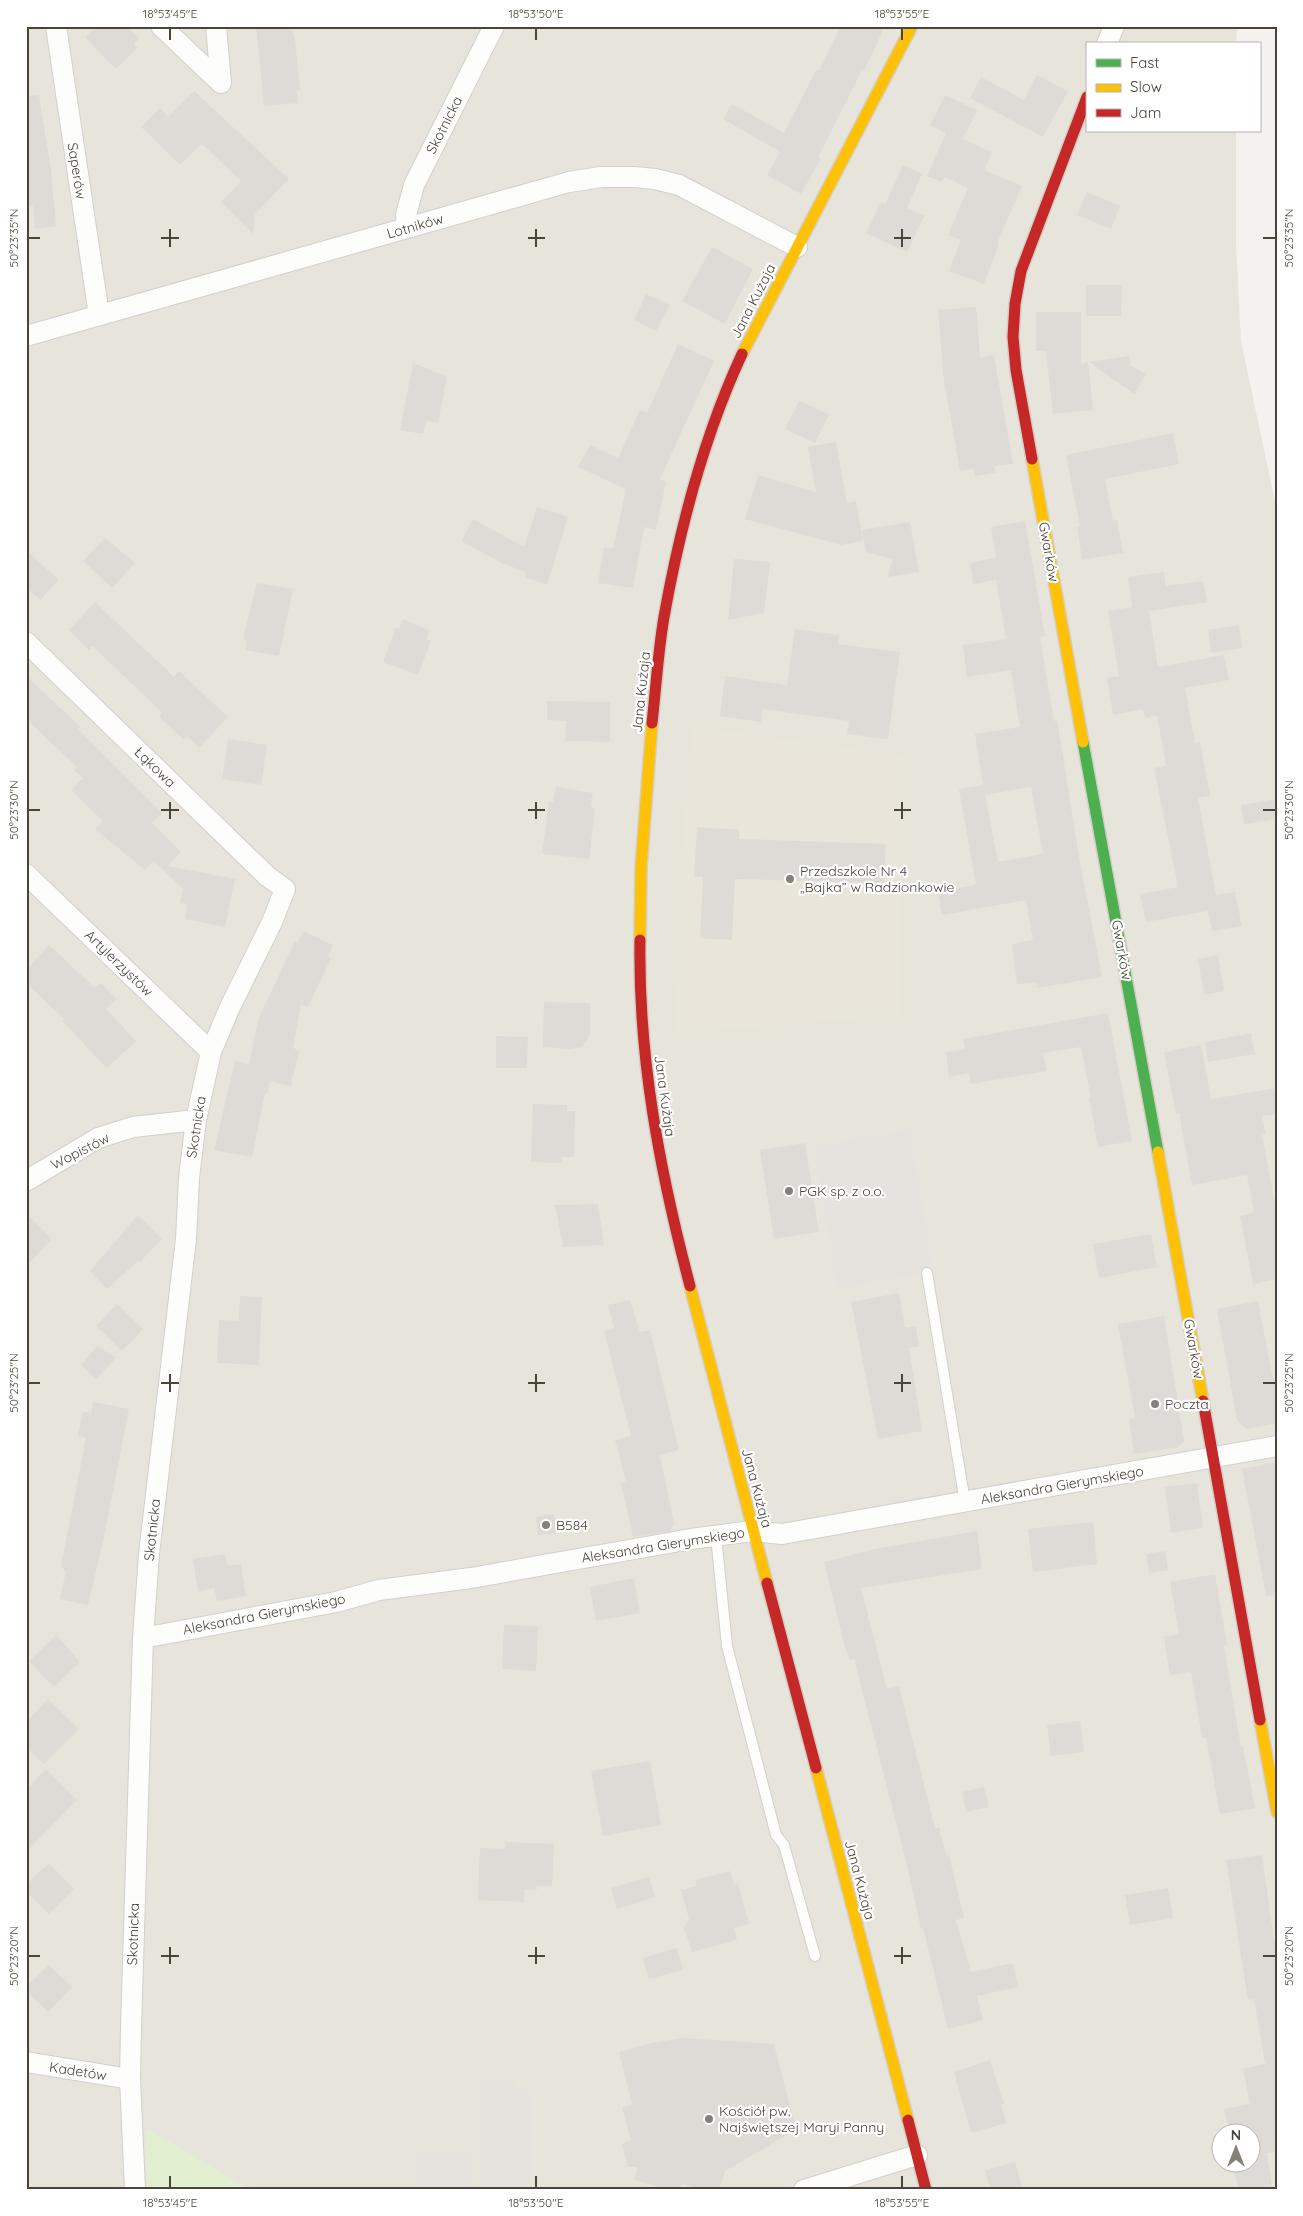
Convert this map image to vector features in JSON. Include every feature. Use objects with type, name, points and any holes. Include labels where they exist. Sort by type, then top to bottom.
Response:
[{"type":"street","name":"Saperów","points":[[56,26],[99,315]]},
{"type":"street","points":[[161,26],[221,83],[216,26]]},
{"type":"street","name":"Skotnicka","points":[[406,228],[406,215],[414,185],[494,26]]},
{"type":"street","name":"Jana Kużaja","points":[[912,26],[732,376],[711,434],[679,539],[664,619],[648,762],[638,929],[638,985],[651,1108],[663,1179],[752,1531],[926,2190]]},
{"type":"street","points":[[1108,42],[1114,26]]},
{"type":"street","name":"Gwarków","points":[[1086,100],[1021,271],[1015,304],[1013,337],[1016,370],[1277,1812]]},
{"type":"street","name":"Lotników","points":[[26,336],[569,182],[600,177],[655,179],[679,185],[797,247]]},
{"type":"street","name":"Łąkowa","points":[[26,642],[267,876],[285,889]]},
{"type":"street","name":"Artylerzystów","points":[[26,874],[211,1052]]},
{"type":"street","name":"Skotnicka","points":[[135,2190],[130,2079],[132,1950],[143,1638],[149,1554],[186,1239],[189,1178],[196,1120],[211,1052],[229,1009],[272,922],[285,889]]},
{"type":"street","name":"Wopistów","points":[[26,1181],[98,1138],[134,1127],[196,1120]]},
{"type":"street","name":"Aleksandra Gierymskiego","points":[[143,1638],[336,1602],[372,1592],[471,1578],[716,1536],[752,1531],[782,1534],[1277,1446]]},
{"type":"street","name":"Kadetów","points":[[26,2062],[130,2079]]},
{"type":"street","points":[[804,2190],[917,2155]]},
{"type":"lane","points":[[927,1273],[965,1502]]},
{"type":"lane","points":[[716,1536],[727,1646],[776,1835],[784,1845],[815,1956]]},
{"type":"shaded area","points":[[26,26],[1237,26],[1236,42],[1086,42],[1086,132],[1236,132],[1236,245],[1241,341],[1277,511],[1277,2190],[26,2190]]},
{"type":"shaded area","name":"Przedszkole Nr 4 „Bajka” w Radzionkowie","points":[[693,726],[905,756],[901,887],[901,1015],[676,1033],[680,872]]},
{"type":"shaded area","points":[[910,1130],[934,1272],[837,1288],[813,1146]]},
{"type":"shaded area","points":[[481,2081],[516,2081],[516,2090],[532,2090],[531,2190],[481,2190]]},
{"type":"shaded area","points":[[417,2154],[472,2154],[472,2190],[417,2190]]},
{"type":"green space","points":[[151,2130],[251,2190],[147,2190],[145,2131]]},
{"type":"building","points":[[96,26],[127,26],[139,39],[134,44],[137,48],[116,69],[85,37]]},
{"type":"building","points":[[256,26],[291,26],[295,40],[300,90],[297,90],[298,103],[264,106]]},
{"type":"building","points":[[841,26],[885,26],[864,71],[862,70],[818,157],[821,158],[801,194],[767,175],[780,152],[723,119],[732,104],[784,133],[816,70],[819,71]]},
{"type":"building","points":[[1037,75],[1068,91],[1043,137],[970,98],[981,77],[1024,100]]},
{"type":"building","points":[[194,91],[289,179],[255,214],[253,234],[221,202],[241,181],[202,144],[180,165],[141,127],[160,108],[168,117]]},
{"type":"building","points":[[39,95],[51,170],[56,226],[35,229],[33,206],[26,207],[26,96]]},
{"type":"building","points":[[945,95],[977,110],[963,139],[992,152],[984,170],[1022,186],[997,243],[999,244],[984,284],[949,271],[961,240],[948,235],[968,188],[945,177],[942,182],[927,176],[946,133],[930,125]]},
{"type":"building","points":[[903,165],[922,174],[907,208],[924,216],[907,252],[866,233],[881,202],[885,204]]},
{"type":"building","points":[[1087,192],[1120,206],[1111,229],[1077,215]]},
{"type":"building","points":[[712,247],[753,269],[725,324],[682,301]]},
{"type":"building","points":[[1086,285],[1122,285],[1121,316],[1086,316]]},
{"type":"building","points":[[646,294],[670,305],[656,331],[634,320]]},
{"type":"building","points":[[976,307],[980,357],[994,355],[1013,464],[994,466],[995,473],[975,476],[974,469],[960,471],[944,381],[938,310]]},
{"type":"building","points":[[1036,312],[1081,312],[1081,364],[1088,362],[1093,410],[1053,414],[1046,351],[1036,351]]},
{"type":"building","points":[[678,344],[714,361],[660,479],[666,482],[656,530],[644,527],[633,588],[598,583],[604,547],[613,549],[626,489],[578,467],[590,445],[618,458],[640,410],[647,413]]},
{"type":"building","points":[[1129,356],[1131,366],[1146,374],[1134,394],[1089,362]]},
{"type":"building","points":[[413,363],[447,377],[438,423],[426,421],[423,434],[400,430]]},
{"type":"building","points":[[799,401],[829,414],[815,443],[785,429]]},
{"type":"building","points":[[1173,433],[1179,464],[1105,479],[1113,521],[1117,520],[1123,553],[1082,560],[1077,527],[1080,527],[1066,455]]},
{"type":"building","points":[[836,442],[847,503],[856,501],[863,541],[841,545],[745,519],[758,475],[816,492],[808,447]]},
{"type":"building","points":[[537,507],[568,517],[547,585],[525,577],[526,572],[504,564],[461,541],[473,519],[524,547]]},
{"type":"building","points":[[1025,521],[1045,636],[1040,637],[1054,721],[1057,720],[1080,862],[1102,977],[1037,988],[1036,982],[1017,984],[1012,944],[1033,940],[1026,900],[942,915],[938,891],[976,885],[959,789],[983,785],[975,734],[1020,727],[1011,670],[967,677],[963,645],[1006,639],[996,580],[973,584],[970,563],[996,557],[991,527]],"holes":[[[1031,787],[1043,854],[998,862],[985,795]]]},
{"type":"building","points":[[910,522],[919,572],[888,577],[892,559],[866,552],[862,530]]},
{"type":"building","points":[[105,538],[135,563],[112,588],[83,561]]},
{"type":"building","points":[[26,550],[59,580],[40,600],[26,587]]},
{"type":"building","points":[[734,559],[770,562],[764,613],[728,620]]},
{"type":"building","points":[[1164,572],[1166,586],[1203,581],[1207,602],[1149,611],[1158,667],[1224,655],[1229,680],[1185,688],[1195,743],[1200,742],[1210,796],[1198,798],[1216,895],[1235,892],[1242,926],[1212,931],[1208,911],[1146,922],[1140,894],[1178,887],[1154,768],[1166,766],[1157,715],[1145,718],[1143,709],[1113,715],[1107,678],[1119,676],[1108,611],[1132,607],[1128,577]]},
{"type":"building","points":[[257,583],[293,589],[279,656],[246,650],[247,640],[243,639]]},
{"type":"building","points":[[95,602],[174,677],[179,671],[228,717],[199,748],[187,736],[184,740],[159,717],[162,713],[93,646],[89,650],[69,630]]},
{"type":"building","points":[[403,619],[429,630],[426,639],[431,641],[418,675],[383,662],[396,627],[399,629]]},
{"type":"building","points":[[1239,625],[1242,648],[1211,653],[1208,630]]},
{"type":"building","points":[[795,629],[839,635],[838,644],[900,652],[888,739],[847,734],[849,721],[762,709],[761,722],[720,716],[725,676],[787,685]]},
{"type":"building","points":[[26,675],[80,727],[78,729],[162,813],[152,823],[181,852],[168,866],[235,879],[225,927],[185,919],[187,904],[180,903],[183,889],[154,861],[145,870],[95,829],[103,821],[71,790],[83,778],[74,770],[77,767],[26,719]]},
{"type":"building","points":[[547,701],[610,702],[610,742],[565,741],[566,721],[547,720]]},
{"type":"building","points":[[228,739],[267,745],[261,785],[222,779]]},
{"type":"building","points":[[556,787],[593,793],[590,807],[595,808],[589,859],[542,854],[549,801],[553,802]]},
{"type":"building","points":[[1277,799],[1277,819],[1244,824],[1241,805]]},
{"type":"building","points":[[697,827],[739,830],[739,839],[886,844],[884,883],[735,879],[732,940],[700,938],[703,877],[694,877]]},
{"type":"building","points":[[303,931],[333,945],[328,956],[331,958],[308,1007],[301,1004],[293,1048],[299,1050],[291,1086],[270,1081],[268,1093],[265,1093],[252,1157],[214,1150],[235,1061],[249,1065],[258,1020],[295,941],[298,942]]},
{"type":"building","points":[[49,945],[95,988],[101,983],[117,999],[106,1009],[136,1041],[107,1068],[62,1021],[64,1019],[26,983],[26,970]]},
{"type":"building","points":[[1218,955],[1224,991],[1204,995],[1198,959]]},
{"type":"building","points":[[544,1002],[590,1003],[590,1034],[581,1047],[570,1049],[543,1047]]},
{"type":"building","points":[[1108,1013],[1132,1141],[1098,1147],[1081,1047],[1043,1053],[1047,1071],[971,1084],[969,1073],[949,1077],[946,1052],[965,1049],[963,1039]]},
{"type":"building","points":[[1251,1033],[1255,1054],[1208,1062],[1205,1042]]},
{"type":"building","points":[[496,1036],[528,1037],[527,1068],[496,1068]]},
{"type":"building","points":[[1201,1045],[1211,1099],[1277,1088],[1277,1114],[1262,1116],[1266,1134],[1262,1135],[1277,1214],[1277,1279],[1253,1284],[1240,1216],[1254,1213],[1247,1175],[1192,1185],[1179,1113],[1176,1114],[1164,1052]]},
{"type":"building","points":[[533,1104],[567,1105],[567,1111],[575,1111],[574,1157],[562,1157],[562,1163],[531,1162]]},
{"type":"building","name":"PGK sp. z o.o.","points":[[805,1143],[819,1232],[774,1239],[760,1150]]},
{"type":"building","points":[[598,1204],[604,1245],[563,1247],[555,1205]]},
{"type":"building","points":[[26,1213],[52,1239],[26,1266]]},
{"type":"building","points":[[138,1215],[162,1239],[140,1262],[139,1260],[107,1289],[90,1271]]},
{"type":"building","points":[[1151,1234],[1157,1267],[1099,1278],[1093,1244]]},
{"type":"building","points":[[899,1293],[905,1328],[916,1326],[919,1346],[909,1348],[922,1431],[878,1439],[851,1302]]},
{"type":"building","points":[[240,1296],[262,1297],[259,1365],[217,1363],[219,1320],[239,1321]]},
{"type":"building","points":[[630,1300],[640,1332],[650,1330],[679,1450],[660,1455],[674,1524],[670,1531],[633,1537],[621,1482],[626,1481],[615,1440],[631,1436],[604,1331],[614,1328],[608,1305]]},
{"type":"building","points":[[1258,1301],[1273,1379],[1277,1379],[1277,1423],[1246,1429],[1237,1420],[1217,1309]]},
{"type":"building","points":[[117,1304],[143,1329],[122,1351],[96,1326]]},
{"type":"building","points":[[1164,1316],[1184,1441],[1178,1447],[1134,1454],[1129,1419],[1135,1418],[1118,1324]]},
{"type":"building","points":[[97,1346],[116,1358],[96,1379],[81,1365]]},
{"type":"building","points":[[93,1402],[129,1409],[103,1542],[88,1605],[60,1599],[66,1571],[61,1567],[86,1438],[78,1436],[83,1411],[91,1413]]},
{"type":"building","points":[[1277,1462],[1277,1595],[1266,1596],[1242,1469]]},
{"type":"building","points":[[1197,1483],[1203,1528],[1171,1533],[1165,1487]]},
{"type":"building","name":"B584","points":[[554,1514],[557,1533],[538,1535],[536,1517]]},
{"type":"building","points":[[1093,1522],[1097,1564],[1033,1572],[1028,1529]]},
{"type":"building","points":[[977,1531],[982,1569],[861,1588],[887,1689],[899,1686],[935,1828],[939,1828],[947,1856],[949,1855],[964,1918],[956,1920],[971,1972],[1013,1963],[1018,1987],[977,1996],[983,2020],[948,2029],[923,1928],[921,1929],[907,1865],[854,1659],[850,1660],[844,1644],[824,1562],[875,1549]]},
{"type":"building","points":[[1165,1551],[1168,1570],[1149,1573],[1146,1554]]},
{"type":"building","points":[[225,1554],[227,1566],[241,1564],[246,1596],[217,1601],[214,1588],[198,1592],[193,1559]]},
{"type":"building","points":[[1215,1574],[1227,1645],[1224,1646],[1241,1747],[1243,1746],[1255,1808],[1220,1814],[1206,1738],[1202,1738],[1191,1672],[1170,1675],[1164,1637],[1179,1634],[1170,1582]]},
{"type":"building","points":[[634,1578],[640,1613],[596,1621],[590,1587]]},
{"type":"building","points":[[504,1625],[538,1626],[536,1671],[502,1669]]},
{"type":"building","points":[[56,1635],[80,1662],[54,1687],[29,1661]]},
{"type":"building","points":[[48,1699],[79,1729],[44,1764],[26,1747],[26,1722]]},
{"type":"building","points":[[1080,1721],[1084,1752],[1051,1756],[1047,1725]]},
{"type":"building","points":[[650,1761],[661,1825],[603,1836],[591,1771]]},
{"type":"building","points":[[46,1769],[77,1800],[26,1852],[26,1790]]},
{"type":"building","points":[[984,1787],[989,1807],[966,1812],[962,1792]]},
{"type":"building","points":[[506,1842],[554,1844],[552,1886],[536,1886],[537,1890],[525,1889],[524,1902],[478,1900],[480,1848],[505,1849]]},
{"type":"building","points":[[1262,1855],[1274,1941],[1277,1940],[1277,2152],[1267,2153],[1272,2186],[1238,2190],[1236,2174],[1260,2174],[1260,2124],[1228,2124],[1224,2109],[1250,2104],[1243,2069],[1265,2064],[1254,1999],[1248,2000],[1226,1860]]},
{"type":"building","points":[[49,1863],[74,1889],[49,1914],[26,1892],[26,1885]]},
{"type":"building","points":[[730,1871],[734,1885],[738,1883],[749,1924],[734,1928],[737,1940],[692,1952],[684,1928],[689,1919],[681,1890],[697,1886],[695,1880]]},
{"type":"building","points":[[649,1877],[655,1897],[617,1909],[611,1888]]},
{"type":"building","points":[[1168,1888],[1173,1918],[1130,1925],[1125,1895]]},
{"type":"building","points":[[677,1948],[683,1970],[649,1979],[643,1958]]},
{"type":"building","points":[[49,1965],[72,1987],[48,2012],[26,1991],[26,1987]]},
{"type":"building","name":"Kościół pw. Najświętszej Maryi Panny","points":[[683,2038],[774,2044],[796,2130],[725,2171],[719,2190],[704,2190],[682,2184],[680,2190],[669,2190],[635,2180],[637,2167],[628,2167],[622,2144],[631,2140],[622,2108],[632,2104],[619,2052],[651,2043]]},
{"type":"building","points":[[990,2060],[1004,2104],[1001,2105],[1007,2123],[971,2133],[954,2072]]},
{"type":"building","points":[[1015,2162],[1023,2190],[990,2190],[985,2170]]},
{"type":"traffic: fast","points":[[1083,742],[1158,1152]]},
{"type":"traffic: slow","points":[[742,354],[912,26]]},
{"type":"traffic: slow","points":[[1032,459],[1083,742]]},
{"type":"traffic: slow","points":[[640,940],[641,868],[652,723]]},
{"type":"traffic: slow","points":[[1158,1152],[1203,1401]]},
{"type":"traffic: slow","points":[[690,1286],[767,1583]]},
{"type":"traffic: slow","points":[[1260,1720],[1277,1812]]},
{"type":"traffic: slow","points":[[816,1768],[908,2120]]},
{"type":"traffic: jam","points":[[1032,459],[1016,370],[1013,337],[1015,304],[1021,271],[1086,100]]},
{"type":"traffic: jam","points":[[652,723],[664,617],[686,516],[716,417],[742,354]]},
{"type":"traffic: jam","points":[[640,940],[643,1028],[653,1114],[669,1200],[690,1286]]},
{"type":"traffic: jam","points":[[1203,1401],[1260,1720]]},
{"type":"traffic: jam","points":[[767,1583],[816,1768]]},
{"type":"traffic: jam","points":[[908,2120],[926,2190]]},
{"type":"place","name":"Przedszkole Nr 4 „Bajka” w Radzionkowie","points":[[790,879]]},
{"type":"place","name":"PGK sp. z o.o.","points":[[789,1191]]},
{"type":"place","name":"Poczta","points":[[1155,1404]]},
{"type":"place","name":"B584","points":[[546,1525]]},
{"type":"place","name":"Kościół pw. Najświętszej Maryi Panny","points":[[709,2119]]}]
